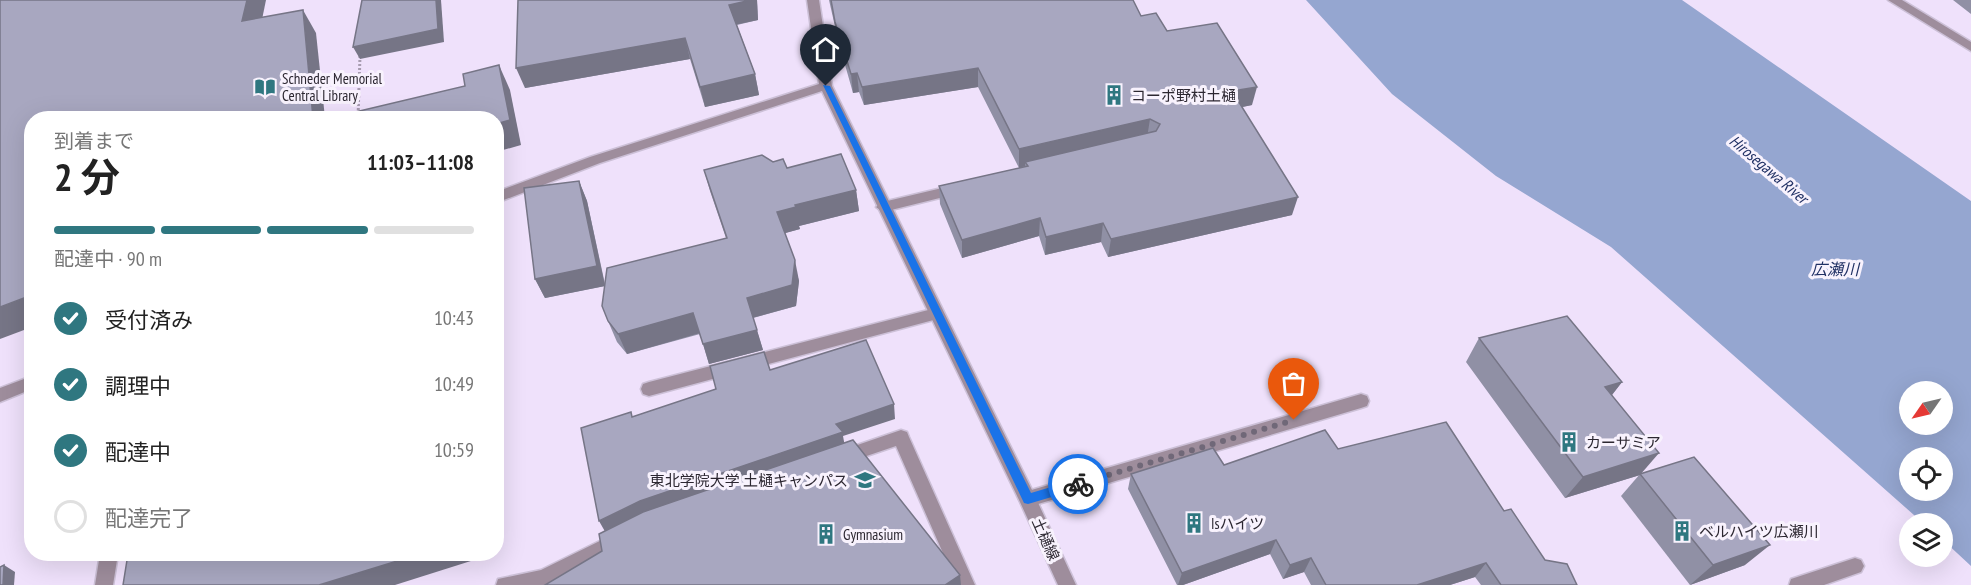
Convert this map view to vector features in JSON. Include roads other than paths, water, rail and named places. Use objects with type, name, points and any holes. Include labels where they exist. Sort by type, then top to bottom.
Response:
[{"type":"street","name":"土樋線","points":[[813,0],[826,86],[883,207],[1028,499],[1067,585]]},
{"type":"street","points":[[1894,0],[1971,47]]},
{"type":"street","points":[[504,195],[595,160],[826,86]]},
{"type":"street","points":[[883,207],[975,185]]},
{"type":"street","points":[[649,389],[936,314]]},
{"type":"street","points":[[0,395],[24,385]]},
{"type":"street","points":[[1028,499],[1361,401]]},
{"type":"street","points":[[824,464],[901,437],[966,585]]},
{"type":"street","points":[[505,585],[544,581],[636,531]]},
{"type":"street","points":[[104,585],[108,561]]},
{"type":"street","points":[[1798,585],[1855,566]]},
{"type":"water","name":"広瀬川","points":[[1306,0],[1682,0],[1971,201],[1971,566],[1953,549],[1953,513],[1912,513],[1611,247],[1496,176],[1392,94]]},
{"type":"place","name":"Schneder Memorial Central Library","points":[[265,87]]},
{"type":"place","name":"コーポ野村土樋","points":[[1114,95]]},
{"type":"place","name":"カーサミア","points":[[1569,442]]},
{"type":"place","name":"東北学院大学 土樋キャンパス","points":[[865,480]]},
{"type":"place","name":"Isハイツ","points":[[1194,523]]},
{"type":"place","name":"ベルハイツ広瀬川","points":[[1682,531]]},
{"type":"place","name":"Gymnasium","points":[[826,534]]},
{"type":"water label","name":"Hirosegawa River","points":[[1769,169]]}]
